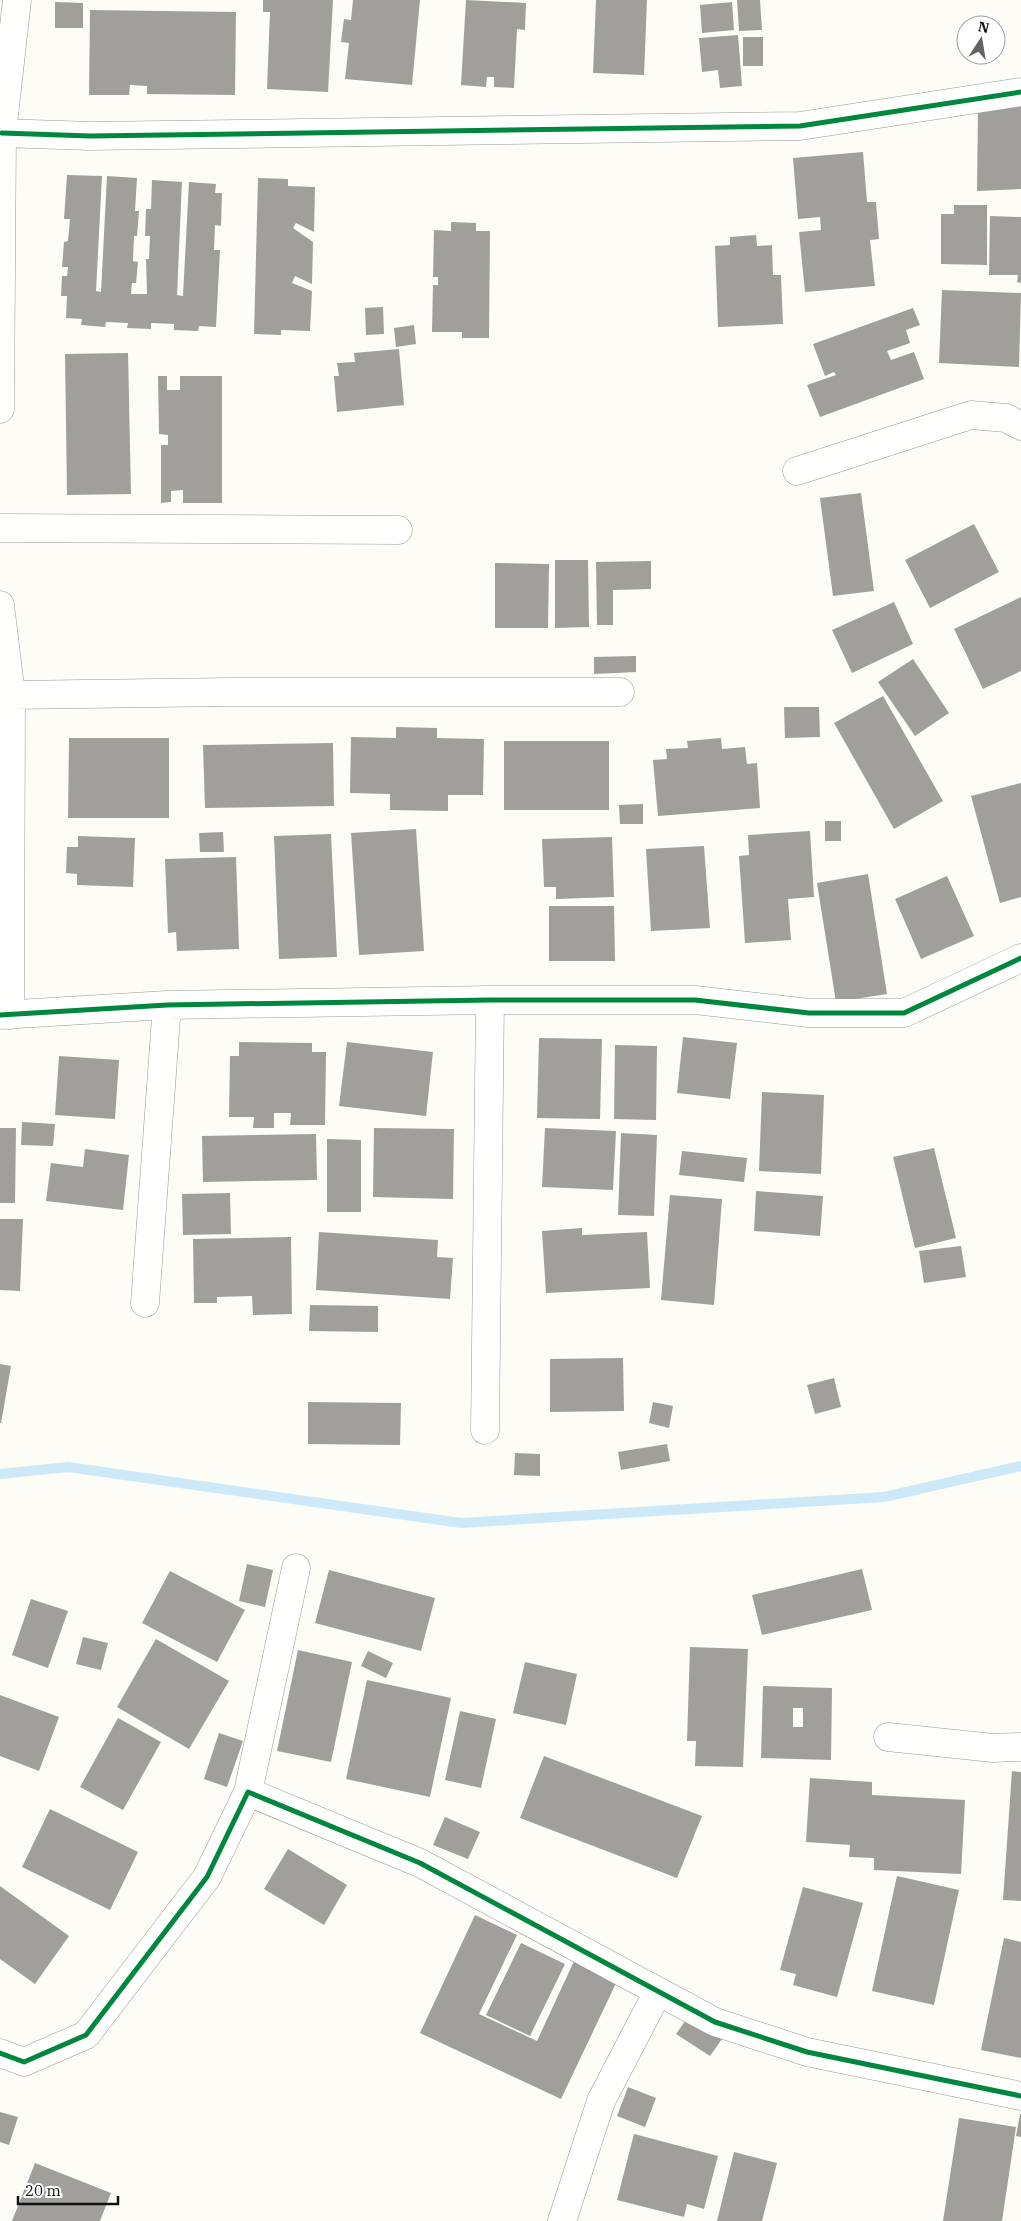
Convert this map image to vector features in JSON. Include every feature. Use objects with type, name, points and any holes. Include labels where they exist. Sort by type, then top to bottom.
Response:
[{"type":"street","points":[[0,409],[2,132],[17,0]]},
{"type":"street","points":[[2,132],[90,136],[800,126],[1021,92]]},
{"type":"street","points":[[797,471],[970,415],[1006,418],[1021,426]]},
{"type":"street","points":[[0,528],[398,530]]},
{"type":"street","points":[[0,605],[11,695],[5,1015],[166,1005],[490,1000],[695,1000],[809,1013],[904,1014],[1021,958]]},
{"type":"street","points":[[11,695],[230,692],[620,692]]},
{"type":"street","points":[[485,1430],[490,1000]]},
{"type":"street","points":[[146,1303],[166,1005]]},
{"type":"street","points":[[0,2053],[24,2062],[86,2035],[207,1877],[248,1792],[296,1568]]},
{"type":"street","points":[[888,1737],[993,1748],[1021,1747]]},
{"type":"street","points":[[248,1792],[420,1863],[714,2022],[807,2052],[1021,2096]]},
{"type":"street","points":[[562,2221],[601,2102],[659,1993]]},
{"type":"building","points":[[263,0],[333,0],[328,92],[267,89],[270,12],[263,12]]},
{"type":"building","points":[[353,0],[420,0],[412,85],[345,79],[349,43],[341,42],[344,19],[351,20]]},
{"type":"building","points":[[466,0],[526,3],[525,30],[517,29],[514,88],[494,87],[494,77],[487,77],[486,87],[461,85]]},
{"type":"building","points":[[596,0],[647,0],[644,75],[593,73]]},
{"type":"building","points":[[737,0],[760,0],[762,30],[739,31]]},
{"type":"building","points":[[55,2],[83,3],[83,28],[55,28]]},
{"type":"building","points":[[732,2],[734,30],[702,33],[700,5]]},
{"type":"building","points":[[90,10],[236,12],[235,95],[147,94],[147,86],[130,85],[129,95],[89,95]]},
{"type":"building","points":[[738,35],[742,86],[720,88],[718,70],[702,72],[699,38]]},
{"type":"building","points":[[743,37],[763,37],[763,66],[743,66]]},
{"type":"building","points":[[1021,106],[1021,189],[977,191],[978,108]]},
{"type":"building","points":[[863,152],[867,202],[876,202],[879,239],[870,240],[875,286],[805,292],[799,232],[821,230],[820,217],[798,219],[793,158]]},
{"type":"building","points":[[67,175],[102,176],[96,291],[101,292],[107,176],[137,178],[135,211],[139,211],[137,236],[134,236],[133,261],[138,262],[136,283],[132,283],[131,294],[147,294],[146,259],[149,259],[150,236],[145,236],[146,209],[151,209],[152,180],[182,182],[177,295],[183,296],[189,182],[216,184],[215,193],[222,193],[221,226],[215,225],[214,250],[220,250],[216,327],[199,326],[198,331],[174,330],[174,324],[151,323],[151,329],[127,328],[128,323],[106,322],[105,327],[81,325],[82,319],[66,318],[67,296],[61,296],[62,276],[67,276],[68,267],[62,267],[64,242],[68,241],[70,219],[64,219]]},
{"type":"building","points":[[258,178],[288,179],[288,186],[315,187],[314,232],[296,223],[293,228],[313,242],[312,284],[295,276],[292,283],[312,291],[310,331],[281,330],[281,335],[254,334]]},
{"type":"building","points":[[954,205],[987,205],[987,265],[941,264],[941,214],[954,214]]},
{"type":"building","points":[[990,216],[1021,217],[1021,283],[1017,282],[1018,275],[989,275]]},
{"type":"building","points":[[451,222],[476,223],[476,231],[490,231],[489,338],[462,338],[462,332],[432,332],[433,285],[438,285],[438,277],[433,277],[434,230],[451,231]]},
{"type":"building","points":[[756,235],[757,246],[772,245],[773,275],[781,275],[783,324],[718,327],[715,246],[730,245],[730,237]]},
{"type":"building","points":[[942,290],[1021,293],[1019,367],[939,363]]},
{"type":"building","points":[[383,307],[384,334],[366,335],[365,308]]},
{"type":"building","points":[[913,308],[920,325],[906,330],[910,343],[887,351],[891,360],[914,352],[924,379],[820,417],[807,385],[836,375],[834,372],[825,376],[813,344]]},
{"type":"building","points":[[414,325],[416,344],[396,347],[394,328]]},
{"type":"building","points":[[399,349],[404,405],[337,412],[334,376],[339,376],[337,363],[355,362],[354,353]]},
{"type":"building","points":[[128,353],[131,494],[67,495],[65,354]]},
{"type":"building","points":[[158,376],[167,376],[167,390],[180,390],[180,376],[222,376],[222,503],[183,503],[183,490],[171,491],[171,502],[161,503],[161,445],[168,445],[168,435],[159,434]]},
{"type":"building","points":[[861,493],[874,591],[833,596],[820,498]]},
{"type":"building","points":[[974,524],[999,572],[930,608],[905,560]]},
{"type":"building","points":[[555,560],[588,560],[589,627],[555,628]]},
{"type":"building","points":[[651,561],[651,589],[613,590],[613,625],[597,625],[596,562]]},
{"type":"building","points":[[495,563],[549,564],[548,628],[495,628]]},
{"type":"building","points":[[1021,597],[1021,671],[983,689],[954,629]]},
{"type":"building","points":[[894,602],[913,644],[852,673],[832,630]]},
{"type":"building","points":[[636,656],[636,672],[594,674],[594,657]]},
{"type":"building","points":[[913,659],[949,713],[915,736],[878,682]]},
{"type":"building","points":[[883,696],[943,801],[894,829],[834,723]]},
{"type":"building","points":[[784,707],[819,707],[820,737],[785,738]]},
{"type":"building","points":[[396,727],[437,728],[437,738],[484,739],[483,795],[448,795],[448,811],[390,810],[390,794],[350,793],[351,737],[396,738]]},
{"type":"building","points":[[69,738],[169,738],[169,818],[68,818]]},
{"type":"building","points":[[721,738],[722,749],[745,747],[747,764],[757,763],[760,808],[658,816],[653,760],[667,759],[666,749],[688,748],[687,741]]},
{"type":"building","points":[[504,741],[609,741],[609,810],[504,810]]},
{"type":"building","points":[[333,743],[334,806],[205,808],[203,745]]},
{"type":"building","points":[[1021,783],[1021,897],[1000,903],[971,796]]},
{"type":"building","points":[[643,804],[643,824],[620,824],[619,805]]},
{"type":"building","points":[[825,821],[841,821],[841,841],[825,841]]},
{"type":"building","points":[[416,829],[424,951],[359,955],[351,833]]},
{"type":"building","points":[[810,831],[814,897],[788,899],[791,940],[745,943],[739,856],[749,855],[748,835]]},
{"type":"building","points":[[223,832],[224,852],[200,852],[199,833]]},
{"type":"building","points":[[331,834],[337,957],[279,959],[274,836]]},
{"type":"building","points":[[78,836],[135,838],[133,887],[77,885],[77,874],[66,873],[67,847],[78,847]]},
{"type":"building","points":[[612,837],[614,897],[556,899],[556,887],[544,887],[542,839]]},
{"type":"building","points":[[704,846],[710,928],[651,931],[646,849]]},
{"type":"building","points":[[236,857],[239,949],[177,951],[176,932],[168,933],[165,859]]},
{"type":"building","points":[[868,874],[887,994],[836,1002],[817,883]]},
{"type":"building","points":[[947,876],[974,936],[921,959],[895,899]]},
{"type":"building","points":[[549,906],[614,906],[615,961],[549,961]]},
{"type":"building","points":[[683,1037],[737,1043],[730,1099],[677,1093]]},
{"type":"building","points":[[539,1038],[602,1039],[600,1119],[537,1118]]},
{"type":"building","points":[[239,1042],[312,1043],[312,1052],[326,1052],[325,1125],[290,1125],[291,1113],[274,1113],[274,1128],[253,1128],[254,1117],[229,1117],[230,1056],[239,1056]]},
{"type":"building","points":[[347,1042],[433,1052],[426,1116],[339,1106]]},
{"type":"building","points":[[615,1045],[657,1046],[656,1120],[614,1119]]},
{"type":"building","points":[[59,1056],[119,1060],[115,1119],[55,1115]]},
{"type":"building","points":[[762,1092],[824,1095],[821,1174],[759,1171]]},
{"type":"building","points":[[22,1122],[55,1124],[53,1146],[21,1145]]},
{"type":"building","points":[[0,1128],[16,1128],[15,1203],[0,1203]]},
{"type":"building","points":[[374,1128],[454,1129],[453,1199],[373,1197]]},
{"type":"building","points":[[545,1128],[616,1131],[613,1190],[542,1187]]},
{"type":"building","points":[[621,1133],[657,1135],[654,1216],[618,1215]]},
{"type":"building","points":[[316,1134],[317,1180],[203,1182],[202,1136]]},
{"type":"building","points":[[327,1139],[361,1140],[361,1212],[327,1212]]},
{"type":"building","points":[[934,1148],[956,1238],[915,1248],[893,1157]]},
{"type":"building","points":[[85,1149],[129,1155],[123,1210],[46,1201],[51,1163],[83,1167]]},
{"type":"building","points":[[682,1151],[747,1158],[744,1182],[679,1175]]},
{"type":"building","points":[[756,1191],[823,1196],[820,1236],[754,1231]]},
{"type":"building","points":[[230,1193],[231,1234],[183,1235],[182,1194]]},
{"type":"building","points":[[670,1195],[722,1199],[714,1305],[661,1300]]},
{"type":"building","points":[[0,1219],[23,1219],[20,1291],[0,1290]]},
{"type":"building","points":[[582,1228],[582,1235],[647,1232],[650,1288],[546,1293],[542,1231]]},
{"type":"building","points":[[319,1232],[438,1240],[437,1257],[453,1258],[450,1299],[316,1290]]},
{"type":"building","points":[[291,1237],[292,1314],[253,1315],[252,1296],[217,1297],[217,1303],[194,1303],[193,1239]]},
{"type":"building","points":[[961,1246],[966,1277],[924,1283],[919,1251]]},
{"type":"building","points":[[310,1305],[378,1306],[378,1332],[309,1331]]},
{"type":"building","points":[[623,1358],[624,1411],[550,1412],[550,1359]]},
{"type":"building","points":[[0,1364],[11,1366],[1,1423],[0,1423]]},
{"type":"building","points":[[834,1378],[841,1407],[815,1414],[807,1385]]},
{"type":"building","points":[[308,1402],[401,1403],[400,1445],[308,1444]]},
{"type":"building","points":[[653,1402],[673,1406],[669,1428],[649,1423]]},
{"type":"building","points":[[667,1444],[670,1461],[621,1470],[618,1452]]},
{"type":"building","points":[[515,1453],[540,1454],[540,1476],[514,1475]]},
{"type":"building","points":[[247,1564],[273,1570],[265,1607],[239,1601]]},
{"type":"building","points":[[862,1569],[872,1610],[762,1635],[752,1595]]},
{"type":"building","points":[[329,1570],[435,1598],[421,1651],[315,1623]]},
{"type":"building","points":[[170,1571],[245,1610],[217,1662],[142,1623]]},
{"type":"building","points":[[31,1599],[68,1611],[48,1668],[12,1655]]},
{"type":"building","points":[[83,1637],[108,1643],[101,1670],[76,1664]]},
{"type":"building","points":[[156,1639],[229,1681],[189,1749],[117,1707]]},
{"type":"building","points":[[690,1647],[748,1649],[743,1767],[695,1766],[696,1741],[687,1741]]},
{"type":"building","points":[[298,1650],[352,1662],[331,1762],[277,1751]]},
{"type":"building","points":[[368,1651],[393,1663],[386,1678],[361,1666]]},
{"type":"building","points":[[525,1662],[577,1674],[566,1725],[513,1713]]},
{"type":"building","points":[[367,1680],[451,1698],[430,1797],[346,1779]]},
{"type":"building","points":[[763,1686],[832,1688],[831,1760],[761,1758]],"holes":[[[793,1708],[803,1708],[803,1727],[793,1727]]]},
{"type":"building","points":[[0,1695],[59,1717],[39,1771],[0,1756]]},
{"type":"building","points":[[460,1711],[496,1719],[481,1788],[445,1780]]},
{"type":"building","points":[[118,1718],[161,1742],[123,1810],[80,1787]]},
{"type":"building","points":[[219,1733],[243,1741],[227,1787],[204,1779]]},
{"type":"building","points":[[544,1756],[702,1816],[677,1878],[520,1818]]},
{"type":"building","points":[[1012,1771],[1021,1772],[1021,1901],[1003,1900]]},
{"type":"building","points":[[810,1778],[872,1782],[872,1795],[965,1800],[961,1874],[874,1870],[874,1858],[849,1857],[850,1845],[806,1842]]},
{"type":"building","points":[[50,1809],[138,1852],[110,1910],[22,1867]]},
{"type":"building","points":[[445,1817],[480,1832],[468,1859],[433,1845]]},
{"type":"building","points":[[288,1849],[347,1885],[324,1925],[264,1889]]},
{"type":"building","points":[[897,1876],[959,1890],[934,2005],[872,1991]]},
{"type":"building","points":[[0,1886],[69,1936],[35,1984],[0,1959]]},
{"type":"building","points":[[803,1887],[863,1903],[837,1997],[793,1985],[796,1974],[780,1970]]},
{"type":"building","points":[[475,1915],[517,1935],[479,2014],[537,2041],[575,1959],[618,1979],[561,2099],[420,2033]]},
{"type":"building","points":[[1004,1938],[1021,1942],[1021,2058],[981,2050]]},
{"type":"building","points":[[521,1943],[565,1964],[530,2036],[486,2015]]},
{"type":"building","points":[[688,2017],[722,2039],[710,2056],[676,2034]]},
{"type":"building","points":[[628,2087],[656,2098],[645,2127],[617,2116]]},
{"type":"building","points":[[0,2112],[18,2117],[9,2145],[0,2142]]},
{"type":"building","points":[[1021,2114],[1021,2137],[1016,2136]]},
{"type":"building","points":[[959,2118],[1016,2127],[1002,2221],[943,2221]]},
{"type":"building","points":[[634,2134],[718,2156],[704,2209],[687,2204],[684,2217],[617,2200]]},
{"type":"building","points":[[734,2152],[777,2163],[762,2221],[717,2221]]},
{"type":"building","points":[[35,2163],[111,2193],[100,2221],[12,2221]]},
{"type":"waterway","points":[[0,1474],[68,1467],[461,1523],[884,1497],[1021,1466]]},
{"type":"cycle path","points":[[2,133],[90,136],[800,126],[1021,92]]},
{"type":"cycle path","points":[[0,1015],[167,1005],[490,1000],[695,1000],[809,1013],[904,1013],[1021,958]]},
{"type":"cycle path","points":[[0,2053],[24,2062],[86,2035],[207,1877],[248,1792],[420,1863],[715,2022],[807,2052],[1021,2096]]}]
